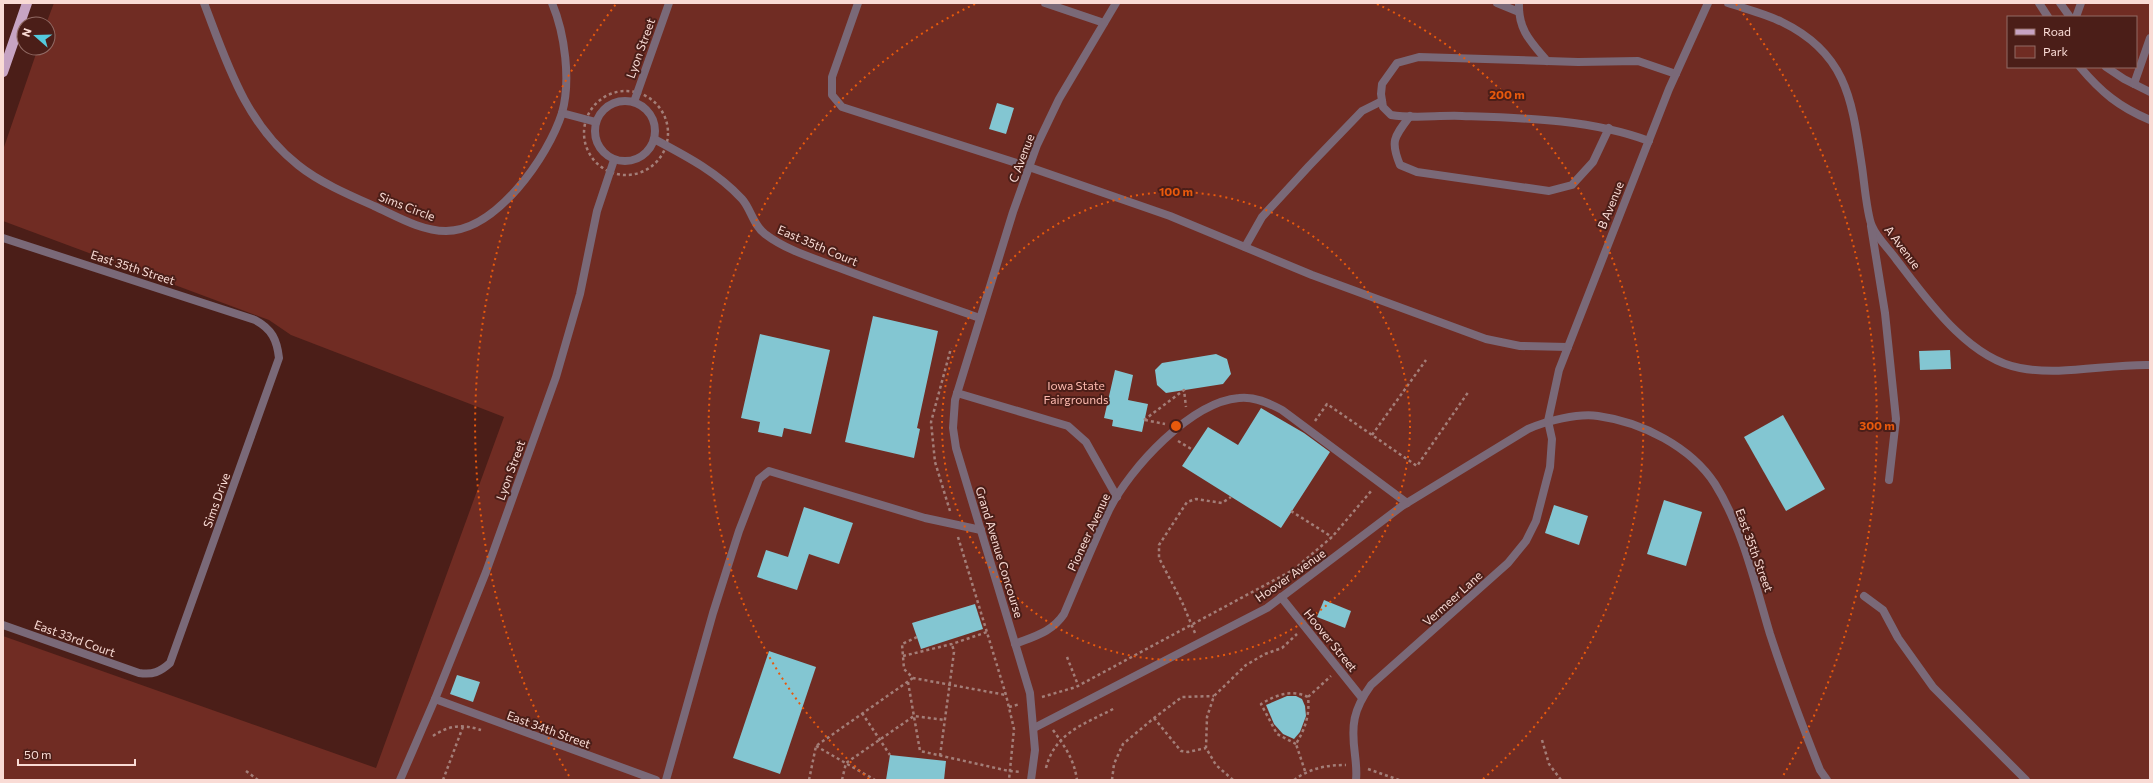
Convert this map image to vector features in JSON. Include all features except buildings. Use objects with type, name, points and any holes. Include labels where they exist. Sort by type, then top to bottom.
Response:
[{"type":"main road","points":[[3,72],[27,3]]},
{"type":"street","name":"Sims Circle","points":[[204,3],[241,95],[265,132],[297,165],[311,174],[367,203],[427,228],[445,231],[459,230],[484,220],[517,190],[541,157],[562,113],[567,68],[552,3]]},
{"type":"street","name":"Lyon Street","points":[[634,102],[669,3]]},
{"type":"street","points":[[858,3],[832,77],[832,95],[842,107],[1029,167],[1170,216],[1312,275],[1486,339],[1520,346],[1568,347]]},
{"type":"street","points":[[1046,3],[1104,23]]},
{"type":"street","name":"C Avenue","points":[[975,333],[1013,212],[1029,167],[1059,99],[1116,3]]},
{"type":"street","points":[[1497,3],[1519,7],[1524,32],[1547,61]]},
{"type":"street","name":"B Avenue","points":[[1548,421],[1559,370],[1676,74],[1708,3]]},
{"type":"street","name":"A Avenue","points":[[1728,3],[1781,21],[1803,33],[1822,49],[1838,70],[1847,88],[1855,126],[1871,226],[1922,294],[1944,319],[1973,345],[1999,362],[2019,368],[2036,370],[2150,365]]},
{"type":"street","points":[[2039,3],[2047,16]]},
{"type":"street","points":[[2060,3],[2069,16]]},
{"type":"street","points":[[2076,16],[2081,3]]},
{"type":"street","points":[[2134,84],[2150,38]]},
{"type":"street","points":[[1649,141],[1609,128],[1531,120],[1461,116],[1391,115],[1383,108],[1382,84],[1397,63],[1419,57],[1547,61],[1638,61],[1676,74]]},
{"type":"street","points":[[2081,68],[2096,87],[2118,104],[2150,120]]},
{"type":"street","points":[[2108,68],[2150,92]]},
{"type":"street","points":[[1245,247],[1262,217],[1309,166],[1362,111],[1382,101]]},
{"type":"street","points":[[615,102],[634,102],[641,105],[652,117],[656,132],[654,139],[651,147],[639,158],[622,162],[614,160],[600,149],[596,140],[596,122],[600,114],[615,102]]},
{"type":"street","points":[[562,113],[596,122]]},
{"type":"street","points":[[1410,116],[1398,132],[1393,149],[1400,165],[1417,172],[1549,191],[1572,185],[1593,162],[1609,128]]},
{"type":"street","name":"East 35th Court","points":[[654,139],[696,161],[731,189],[743,200],[753,219],[764,233],[781,244],[860,276],[980,318]]},
{"type":"street","name":"Lyon Street","points":[[400,780],[435,699],[486,572],[556,377],[580,294],[597,211],[614,160]]},
{"type":"street","points":[[1871,226],[1885,313],[1896,419],[1888,480]]},
{"type":"street","name":"East 35th Street","points":[[3,238],[255,320]]},
{"type":"street","name":"Sims Drive","points":[[139,673],[150,674],[161,671],[170,663],[279,358],[278,343],[273,333],[265,325],[255,320]]},
{"type":"street","name":"Grand Avenue Concourse","points":[[975,333],[957,393],[953,428],[956,448],[1031,701],[1035,750],[1032,776]]},
{"type":"street","points":[[957,393],[1068,426],[1086,442],[1117,496]]},
{"type":"street","name":"Pioneer Avenue","points":[[1015,644],[1049,630],[1057,624],[1064,614],[1117,496],[1138,469],[1169,436],[1188,419],[1218,402],[1240,397],[1262,400],[1282,410],[1407,503]]},
{"type":"street","name":"East 35th Street","points":[[1548,421],[1597,416],[1653,432],[1693,459],[1714,484],[1734,520],[1784,677],[1820,770],[1827,780]]},
{"type":"street","name":"Hoover Avenue","points":[[1034,728],[1267,608],[1407,503],[1528,429],[1548,421]]},
{"type":"street","name":"Vermeer Lane","points":[[1356,780],[1358,771],[1352,734],[1355,714],[1362,698],[1371,685],[1508,563],[1526,542],[1536,521],[1550,467],[1552,439],[1548,421]]},
{"type":"street","points":[[666,780],[713,613],[739,531],[759,479],[769,471],[925,518],[981,530]]},
{"type":"street","points":[[1864,596],[1883,610],[1898,638],[1933,687],[2026,780]]},
{"type":"street","name":"Hoover Street","points":[[1281,598],[1362,698]]},
{"type":"street","name":"East 33rd Court","points":[[3,625],[139,673]]},
{"type":"street","name":"East 34th Street","points":[[435,699],[656,780]]},
{"type":"path","points":[[620,91],[637,92],[648,97],[659,106],[666,119],[668,134],[666,145],[657,160],[648,169],[629,174],[610,172],[599,166],[590,156],[585,144],[584,131],[586,120],[595,104],[606,96],[620,91]]},
{"type":"path","points":[[951,348],[931,422],[935,462],[1009,707],[1014,729],[1008,780]]},
{"type":"path","points":[[1372,435],[1426,360]]},
{"type":"path","points":[[1179,427],[1144,420],[1184,390],[1188,419]]},
{"type":"path","points":[[1310,430],[1327,404],[1417,466],[1469,391]]},
{"type":"path","points":[[1169,436],[1193,450]]},
{"type":"path","points":[[1009,707],[1078,685],[1192,626],[1293,570],[1332,537],[1379,482]]},
{"type":"path","points":[[1198,643],[1182,602],[1159,558],[1159,545],[1188,502],[1196,499],[1222,503],[1231,497]]},
{"type":"path","points":[[1291,511],[1332,537]]},
{"type":"path","points":[[1233,780],[1216,765],[1206,748],[1206,717],[1214,696],[1246,665],[1265,654],[1282,648],[1305,627]]},
{"type":"path","points":[[903,656],[952,644],[987,632]]},
{"type":"path","points":[[917,637],[902,644],[904,669],[913,678],[1006,696]]},
{"type":"path","points":[[940,756],[954,652],[952,644]]},
{"type":"path","points":[[1067,657],[1078,685]]},
{"type":"path","points":[[1308,697],[1338,668]]},
{"type":"path","points":[[809,780],[816,746],[913,678]]},
{"type":"path","points":[[908,682],[920,751],[1032,776],[1044,773],[1048,760],[1060,740],[1115,708]]},
{"type":"path","points":[[1305,771],[1296,744],[1277,734],[1261,704],[1273,697],[1289,693],[1300,693],[1308,697]]},
{"type":"path","points":[[1112,780],[1114,764],[1123,744],[1154,718],[1182,697],[1214,696]]},
{"type":"path","points":[[1296,744],[1303,732],[1310,710],[1308,697]]},
{"type":"path","points":[[442,780],[469,712]]},
{"type":"path","points":[[862,713],[890,755]]},
{"type":"path","points":[[842,780],[846,763],[914,716],[945,720]]},
{"type":"path","points":[[1154,718],[1181,751],[1188,752],[1206,748]]},
{"type":"path","points":[[1047,722],[1071,755],[1077,780]]},
{"type":"path","points":[[430,737],[451,727],[463,726]]},
{"type":"path","points":[[1542,740],[1549,764],[1560,780]]},
{"type":"path","points":[[816,746],[875,780]]},
{"type":"path","points":[[1294,780],[1305,771],[1331,765],[1356,764],[1399,780]]},
{"type":"path","points":[[246,771],[258,780]]},
{"type":"green space","name":"Iowa State Fairgrounds","points":[[54,3],[2150,3],[2150,780],[3,780],[3,636],[376,768],[504,417],[291,335],[269,320],[3,221],[3,150],[35,56],[56,56],[56,16],[49,16]]}]
